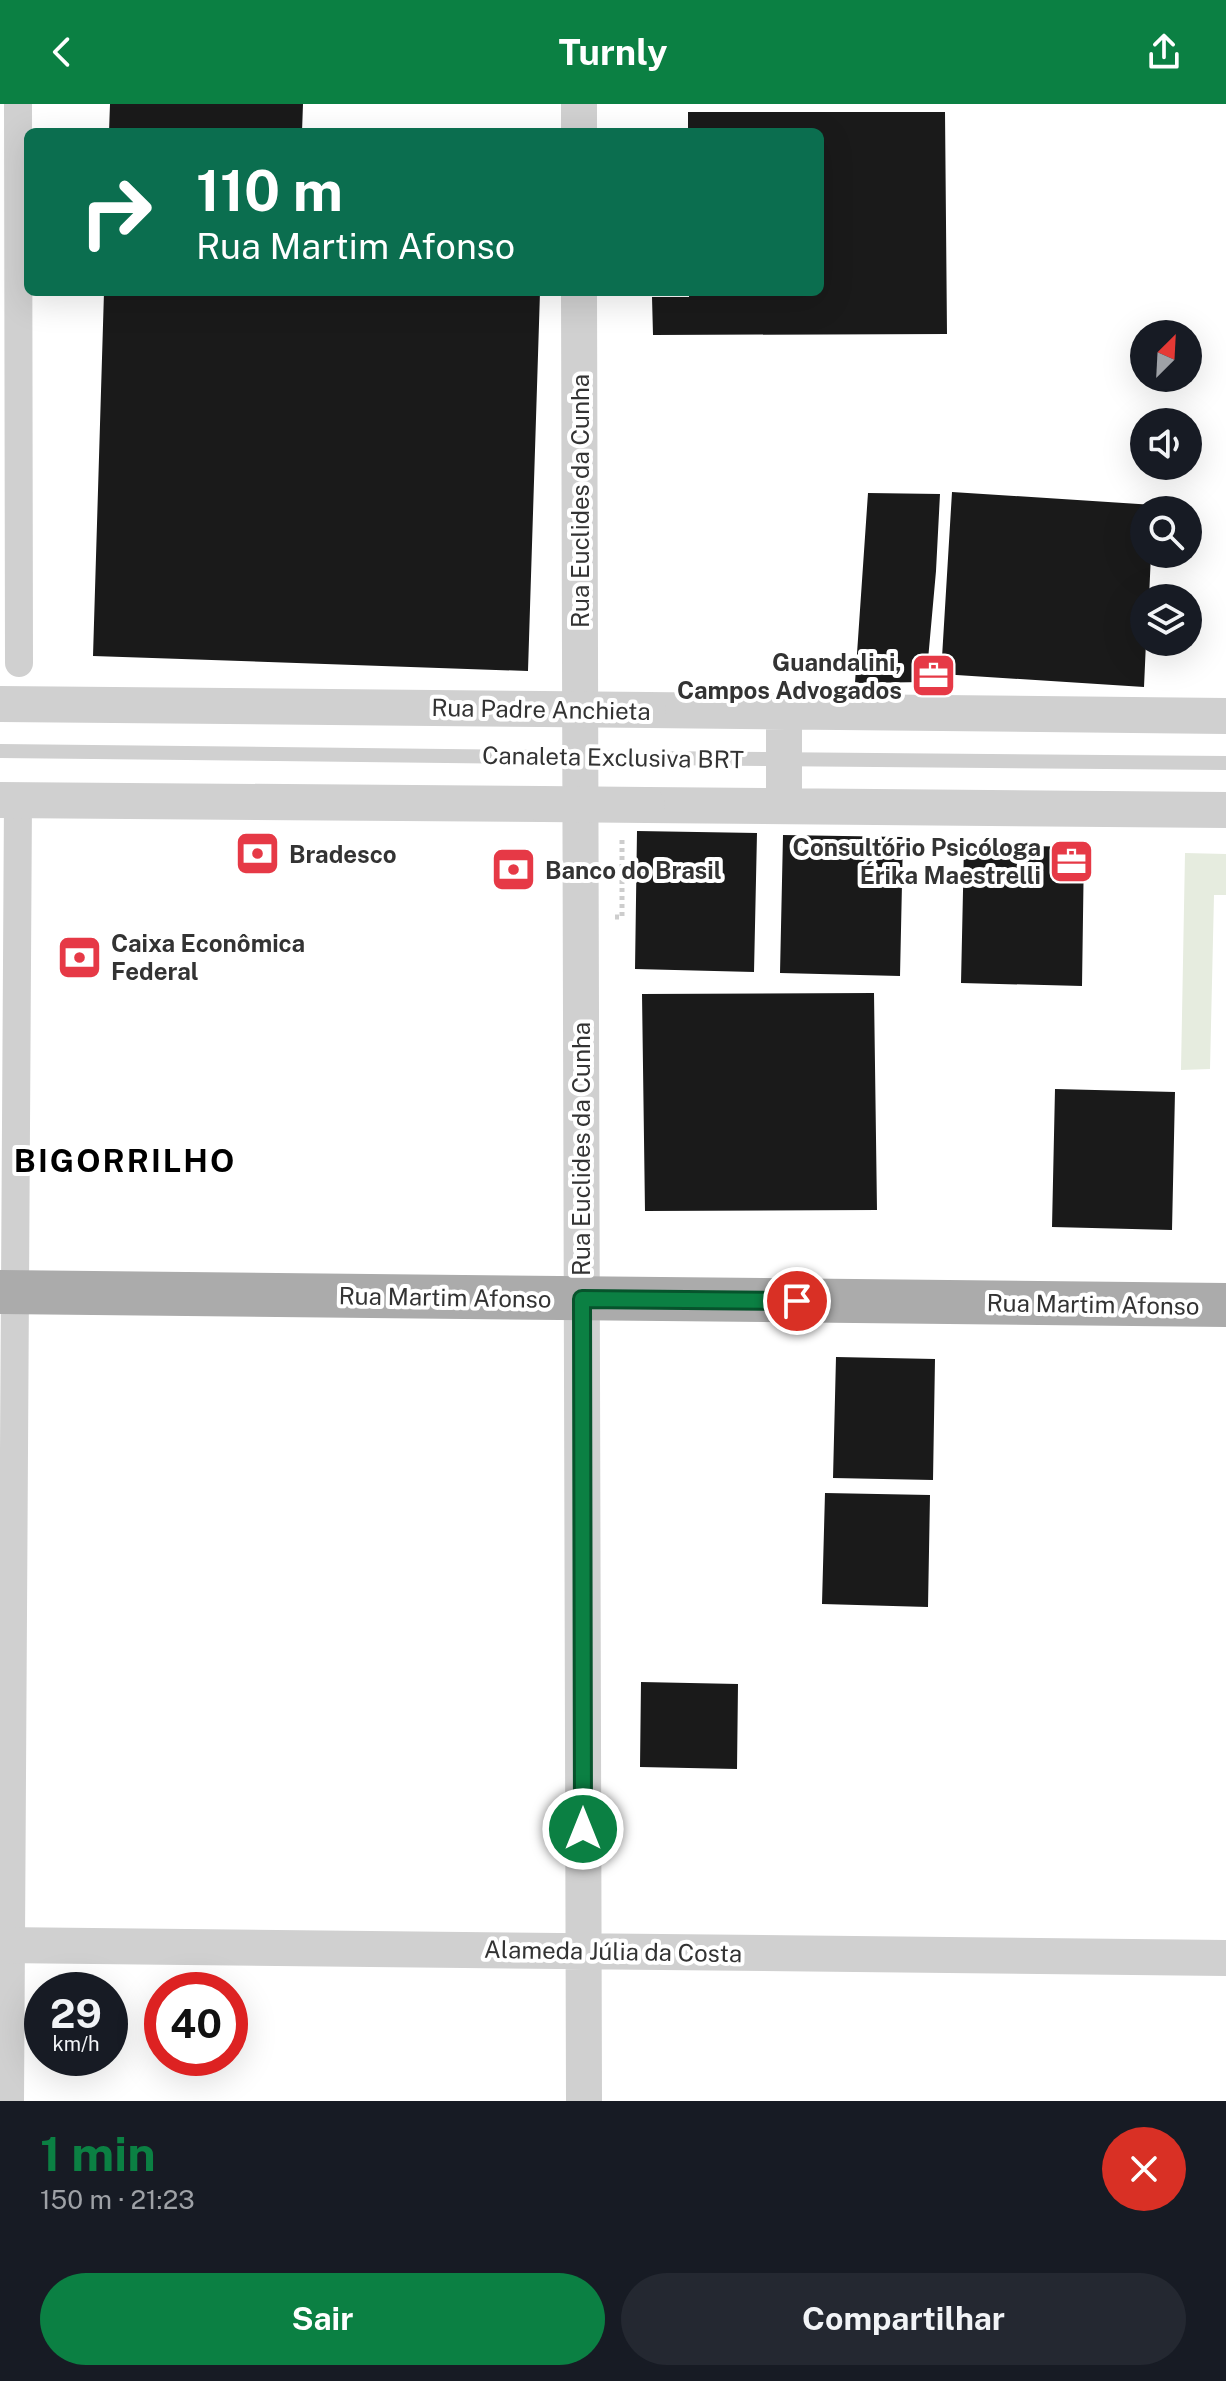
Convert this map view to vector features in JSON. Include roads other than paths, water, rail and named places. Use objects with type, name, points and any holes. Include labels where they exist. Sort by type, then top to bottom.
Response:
[{"type":"main road","name":"Rua Martim Afonso","points":[[8,1292],[1226,1305]]},
{"type":"street","points":[[18,104],[19,663]]},
{"type":"street","points":[[579,104],[579,128]]},
{"type":"street","name":"Rua Euclides da Cunha","points":[[579,296],[584,2101]]},
{"type":"street","name":"Rua Padre Anchieta","points":[[0,704],[1226,716]]},
{"type":"street","points":[[784,711],[784,806]]},
{"type":"street","points":[[10,2101],[6,1945],[9,800],[1226,810]]},
{"type":"street","name":"Alameda Júlia da Costa","points":[[6,1945],[1226,1958]]},
{"type":"lane","name":"Canaleta Exclusiva BRT","points":[[0,751],[1226,763]]},
{"type":"place","name":"Guandalini, Campos Advogados","points":[[933,676]]},
{"type":"place","name":"Bradesco","points":[[258,854]]},
{"type":"place","name":"Consultório Psicóloga Érika Maestrelli","points":[[1072,861]]},
{"type":"place","name":"Banco do Brasil","points":[[514,870]]},
{"type":"place","name":"Caixa Econômica Federal","points":[[80,957]]},
{"type":"district","name":"BIGORRILHO","points":[[125,1160]]}]
